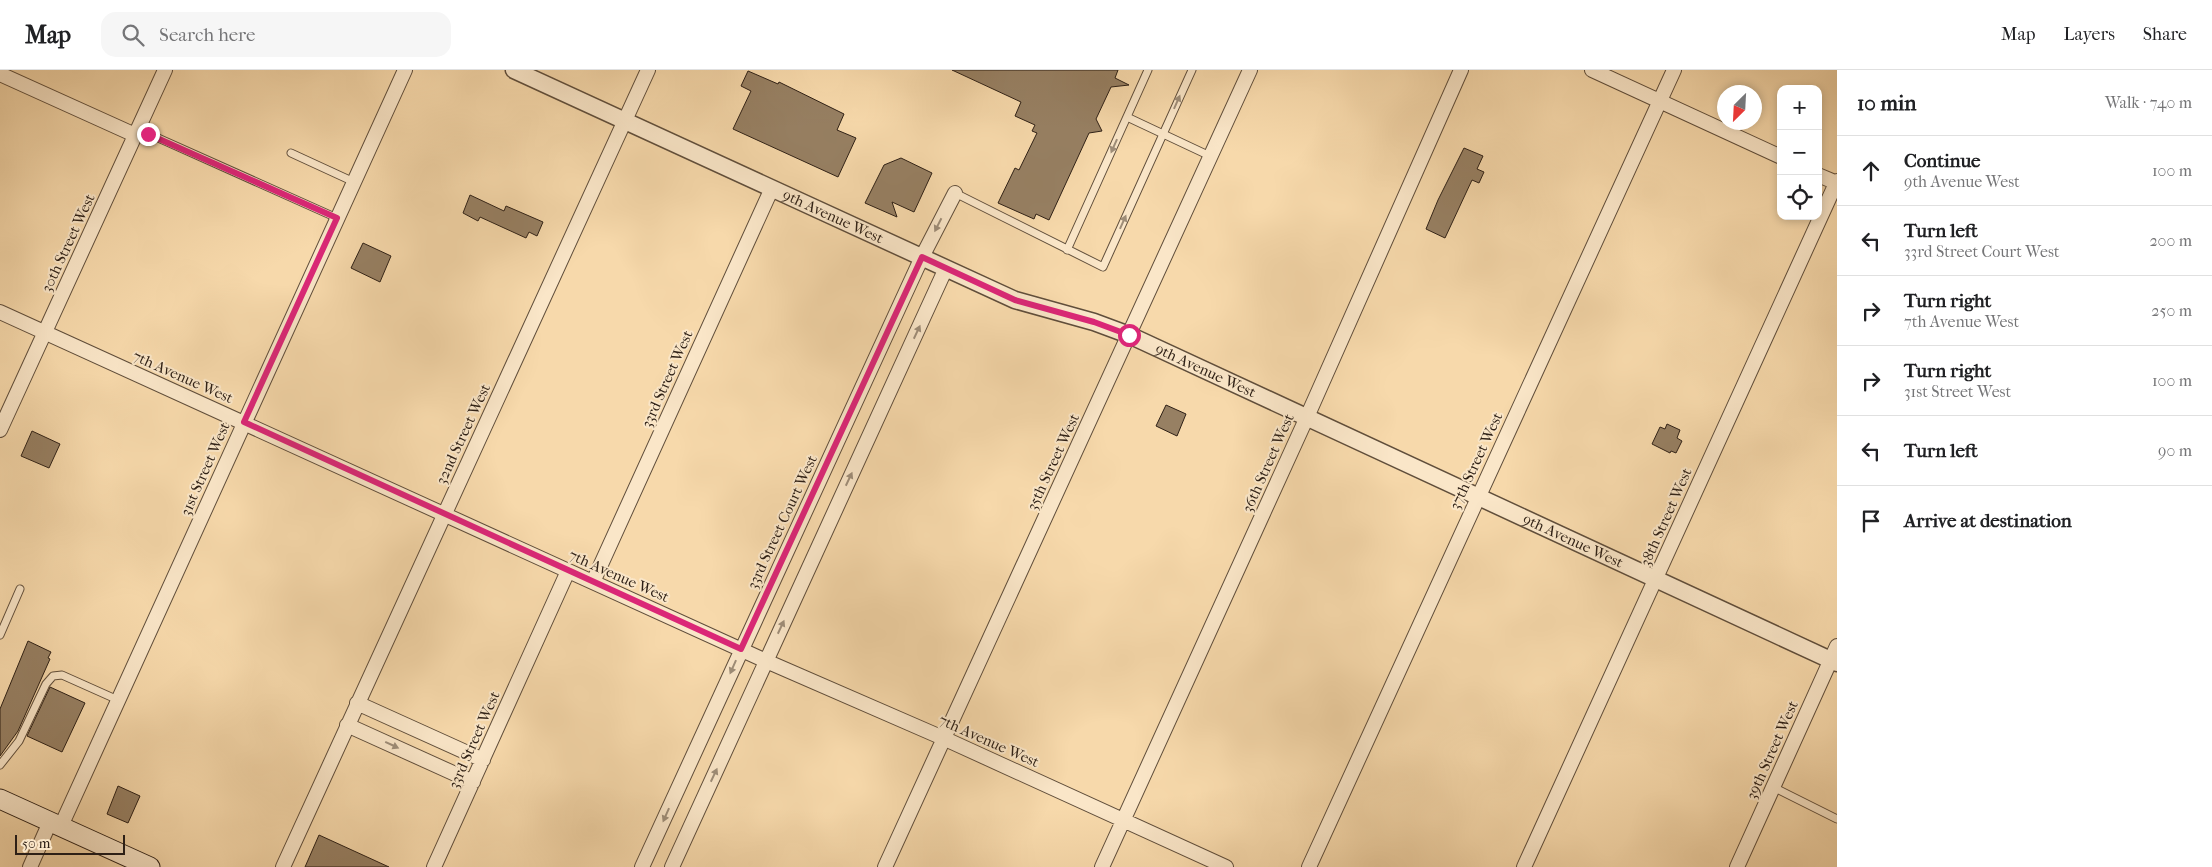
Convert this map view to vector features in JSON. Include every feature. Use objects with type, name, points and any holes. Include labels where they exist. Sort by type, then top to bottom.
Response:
[{"type":"main road","points":[[0,799],[141,865]]},
{"type":"street","name":"30th Street West","points":[[0,430],[165,70]]},
{"type":"street","name":"31st Street West","points":[[30,867],[56,824],[118,700],[405,70]]},
{"type":"street","name":"9th Avenue West","points":[[514,70],[1015,300],[1094,322],[1129,335],[1656,579],[1835,656]]},
{"type":"street","name":"32nd Street West","points":[[283,867],[648,70]]},
{"type":"street","name":"35th Street West","points":[[885,867],[1250,70]]},
{"type":"street","name":"36th Street West","points":[[1102,867],[1307,416],[1461,70]]},
{"type":"street","points":[[1592,70],[1777,155]]},
{"type":"street","name":"37th Street West","points":[[1309,867],[1674,70]]},
{"type":"street","points":[[0,74],[137,132]]},
{"type":"street","points":[[1822,176],[1837,182]]},
{"type":"street","name":"38th Street West","points":[[1524,867],[1837,182]]},
{"type":"street","name":"33rd Street West","points":[[593,582],[772,188]]},
{"type":"street","name":"33rd Street Court West","points":[[642,867],[922,257],[954,193]]},
{"type":"street","points":[[672,867],[946,268]]},
{"type":"street","name":"7th Avenue West","points":[[0,312],[766,661],[943,738],[1226,867]]},
{"type":"street","name":"33rd Street West","points":[[434,867],[568,571]]},
{"type":"street","name":"39th Street West","points":[[1737,867],[1835,656]]},
{"type":"street","points":[[358,703],[483,760]]},
{"type":"street","points":[[347,725],[473,782]]},
{"type":"lane","points":[[1067,250],[1148,70]]},
{"type":"lane","points":[[954,193],[1004,216],[1103,267],[1192,70]]},
{"type":"lane","points":[[1127,117],[1210,156]]},
{"type":"lane","points":[[137,132],[337,218]]},
{"type":"lane","points":[[291,153],[354,182]]},
{"type":"lane","points":[[0,635],[20,589]]},
{"type":"lane","points":[[0,765],[19,741],[46,684],[53,676],[62,675],[118,700]]},
{"type":"lane","points":[[1773,787],[1837,819]]},
{"type":"building","points":[[952,70],[1118,70],[1115,78],[1129,85],[1111,87],[1096,119],[1102,131],[1089,133],[1049,220],[1036,214],[1034,219],[998,203],[1015,168],[1019,170],[1037,133],[1032,131],[1035,125],[1015,116],[1021,102]]},
{"type":"building","points":[[748,71],[778,84],[779,82],[844,114],[837,130],[856,138],[838,177],[733,129],[751,91],[741,86]]},
{"type":"building","points":[[1464,148],[1483,156],[1477,169],[1484,172],[1479,183],[1472,180],[1445,238],[1426,229]]},
{"type":"building","points":[[901,158],[932,173],[914,212],[892,202],[897,217],[865,203],[884,165]]},
{"type":"building","points":[[470,195],[504,211],[506,206],[543,222],[537,236],[529,232],[526,238],[480,217],[478,221],[463,213]]},
{"type":"building","points":[[363,243],[391,256],[380,282],[351,268]]},
{"type":"building","points":[[1166,405],[1186,414],[1177,436],[1156,426]]},
{"type":"building","points":[[1667,424],[1680,430],[1677,438],[1682,441],[1676,453],[1671,451],[1670,453],[1652,444],[1660,427],[1665,429]]},
{"type":"building","points":[[32,431],[60,444],[49,468],[21,456]]},
{"type":"building","points":[[28,641],[51,652],[48,658],[50,659],[18,731],[0,756],[0,709]]},
{"type":"building","points":[[50,687],[85,703],[62,752],[27,736]]},
{"type":"building","points":[[118,786],[140,796],[128,823],[107,814]]},
{"type":"building","points":[[319,835],[389,867],[305,867]]},
{"type":"route","points":[[148,134],[337,218],[244,422],[741,649],[922,257],[1015,300],[1114,328],[1129,335]]}]
